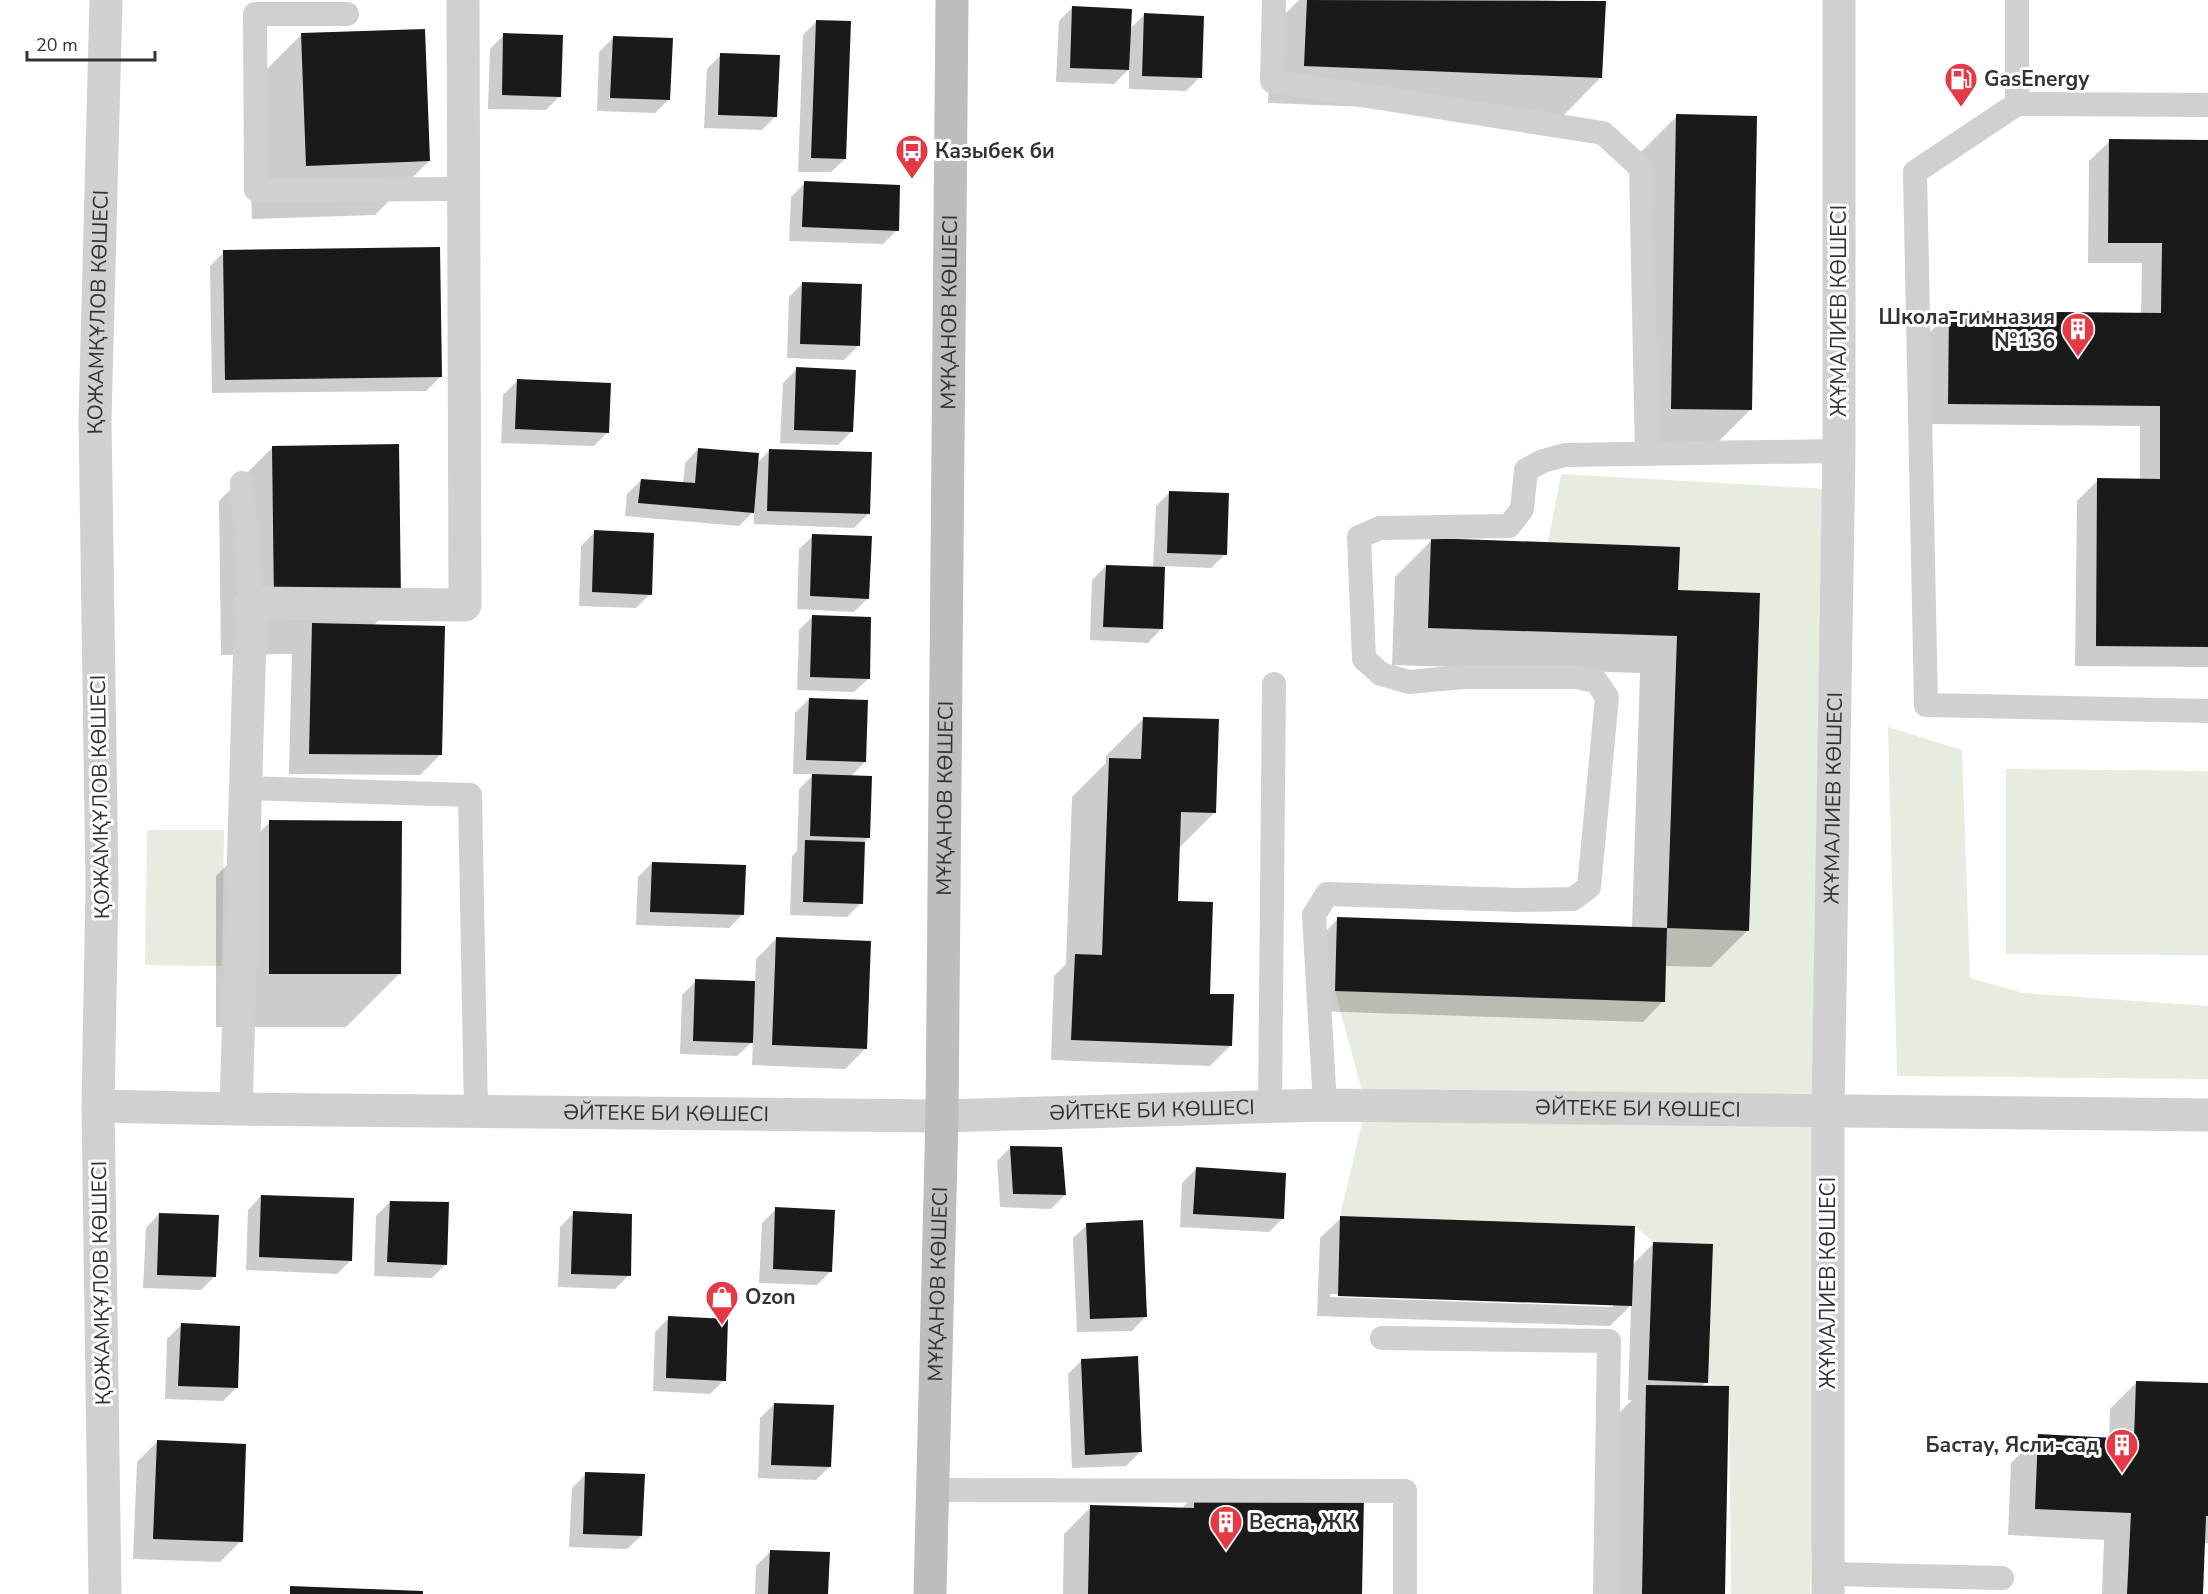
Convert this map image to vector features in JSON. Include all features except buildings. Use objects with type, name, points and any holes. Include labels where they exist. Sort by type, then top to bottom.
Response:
[{"type":"main road","name":"МҰҚАНОВ КӨШЕСІ","points":[[930,1594],[942,1116],[952,0]]},
{"type":"street","name":"ҚОЖАМҚҰЛОВ КӨШЕСІ","points":[[105,1594],[98,1106],[102,887],[95,419],[106,0]]},
{"type":"street","points":[[236,1109],[251,603],[465,604],[463,0]]},
{"type":"street","name":"ЖҰМАЛИЕВ КӨШЕСІ","points":[[1828,1584],[1828,1110],[1839,451],[1839,0]]},
{"type":"street","name":"ӘЙТЕКЕ БИ КӨШЕСІ","points":[[98,1106],[942,1116],[1325,1105],[2208,1115]]},
{"type":"lane","points":[[1274,0],[1272,81],[1603,133],[1641,168],[1647,454]]},
{"type":"lane","points":[[2017,0],[2017,104]]},
{"type":"lane","points":[[347,14],[255,14],[256,190],[465,189]]},
{"type":"lane","points":[[2208,105],[2017,104],[1915,172],[1926,705],[2208,711]]},
{"type":"lane","points":[[1325,1105],[1314,915],[1327,894],[1518,900],[1573,899],[1589,887],[1606,697],[1596,681],[1576,677],[1463,677],[1409,682],[1382,674],[1364,659],[1359,537],[1380,528],[1509,526],[1522,509],[1526,470],[1565,455],[1839,451]]},
{"type":"lane","points":[[242,483],[251,603]]},
{"type":"lane","points":[[1270,1107],[1274,684]]},
{"type":"lane","points":[[245,788],[470,795],[476,1112]]},
{"type":"lane","points":[[1382,1338],[1609,1341],[1605,1594]]},
{"type":"lane","points":[[933,1490],[1405,1491],[1405,1594]]},
{"type":"lane","points":[[1828,1584],[2002,1578]]},
{"type":"shaded area","points":[[1561,474],[1827,489],[1828,1110],[1810,1594],[1731,1594],[1729,1387],[1708,1383],[1713,1244],[1653,1242],[1635,1226],[1340,1216],[1366,1106],[1335,991],[1665,1001],[1667,928],[1749,931],[1760,593],[1678,590],[1679,547],[1548,543]]},
{"type":"shaded area","points":[[1888,727],[1962,750],[1970,978],[2023,993],[2208,1006],[2208,1079],[1897,1076]]},
{"type":"shaded area","points":[[2006,769],[2208,771],[2208,955],[2006,954]]},
{"type":"shaded area","points":[[147,830],[224,830],[222,966],[145,965]]},
{"type":"place","name":"GasEnergy","points":[[1961,108]]},
{"type":"place","name":"Казыбек би","points":[[912,180]]},
{"type":"place","name":"Школа-гимназия №136","points":[[2078,358]]},
{"type":"place","name":"Ozon","points":[[722,1326]]},
{"type":"place","name":"Бастау, Ясли-сад","points":[[2122,1474]]},
{"type":"place","name":"Весна, ЖК","points":[[1226,1551]]}]
